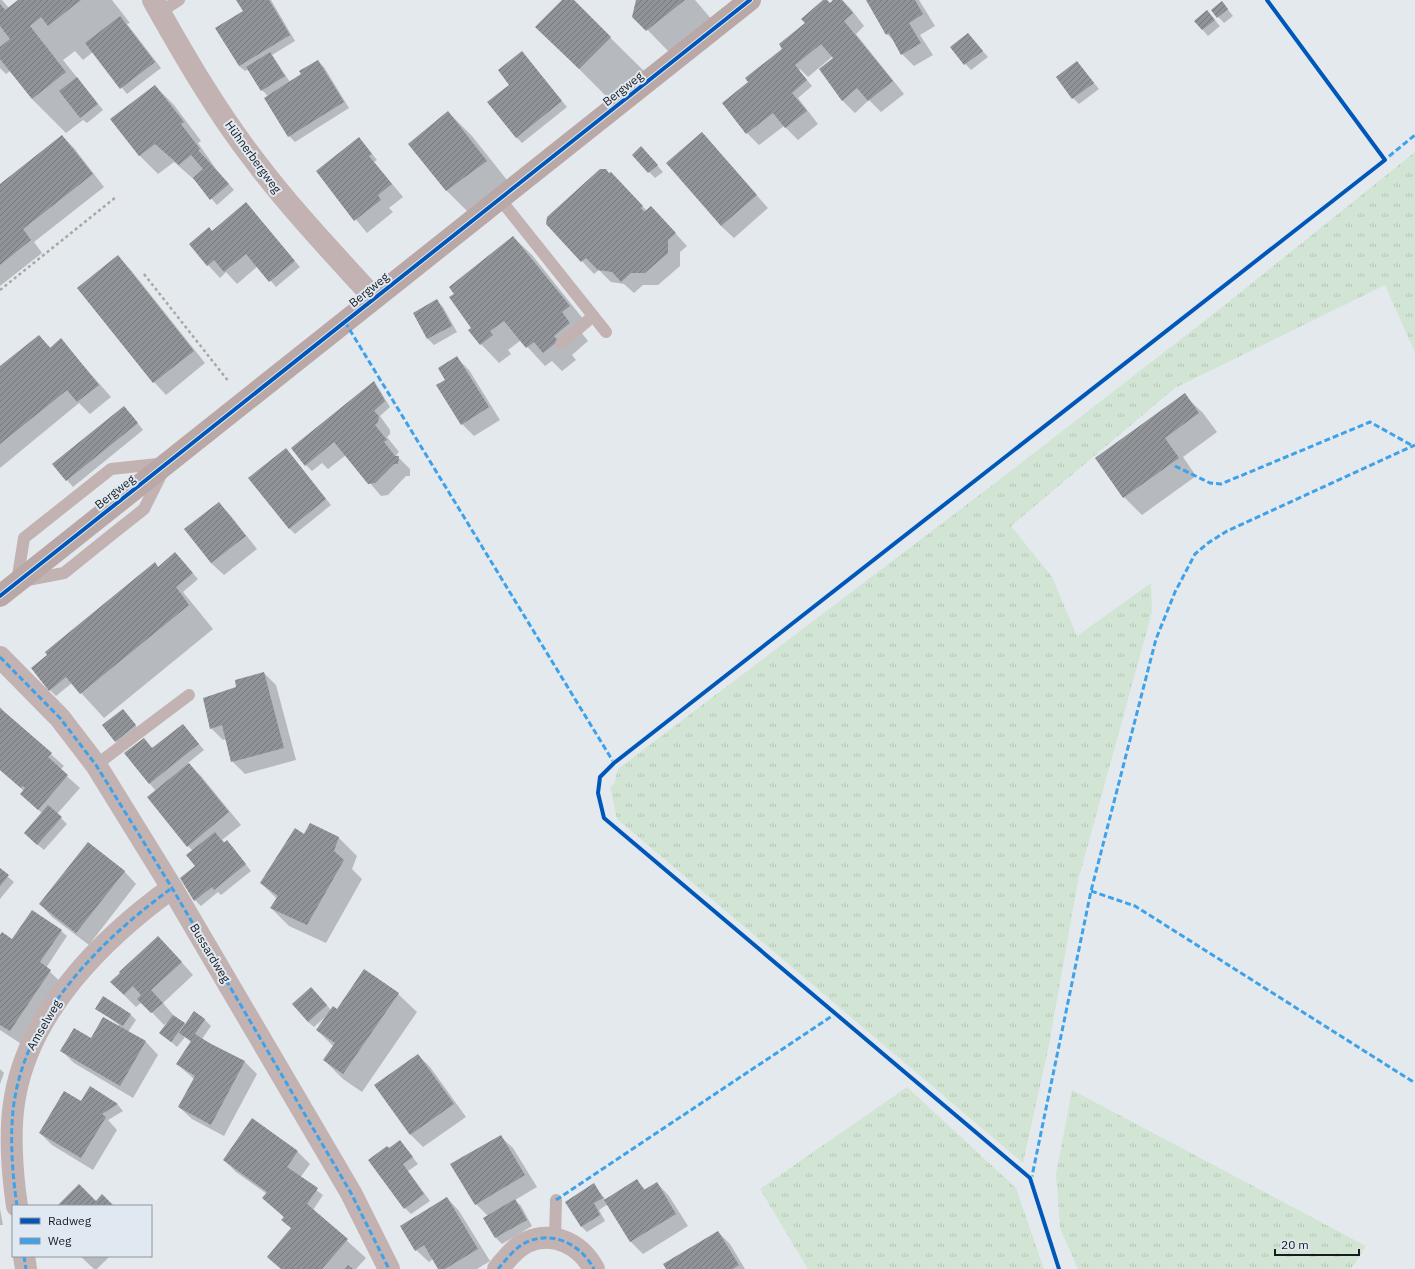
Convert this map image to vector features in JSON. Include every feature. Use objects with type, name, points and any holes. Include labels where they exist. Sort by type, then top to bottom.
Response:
[{"type":"street","name":"Bergweg","points":[[0,596],[750,0]]},
{"type":"street","name":"Hühnerbergweg","points":[[156,6],[227,123],[254,160],[286,201],[374,298]]},
{"type":"street","name":"Bussardweg","points":[[0,657],[60,718],[96,765],[172,888],[351,1193],[389,1269]]},
{"type":"street","name":"Amselweg","points":[[17,1205],[12,1139],[14,1098],[23,1062],[35,1036],[58,1000],[86,965],[143,909],[172,888]]},
{"type":"street","points":[[498,1269],[512,1253],[526,1242],[540,1238],[555,1238],[579,1249],[594,1269]]},
{"type":"street","points":[[24,1257],[26,1269]]},
{"type":"lane","points":[[156,6],[179,0]]},
{"type":"lane","points":[[500,199],[606,332]]},
{"type":"lane","points":[[561,344],[593,316]]},
{"type":"lane","points":[[17,582],[24,538],[111,469],[167,463]]},
{"type":"lane","points":[[96,765],[189,695]]},
{"type":"lane","points":[[555,1238],[556,1200]]},
{"type":"path","points":[[0,290],[116,197]]},
{"type":"path","points":[[144,274],[245,402]]},
{"type":"green space","points":[[1415,152],[1415,353],[1385,285],[1175,388],[1011,526],[1052,577],[1077,636],[1151,583],[1152,612],[1078,881],[1049,1045],[1023,1163],[617,819],[610,787],[614,784],[618,769],[986,490],[1216,312]]},
{"type":"green space","points":[[907,1087],[1017,1189],[1044,1269],[808,1269],[760,1189]]},
{"type":"green space","points":[[1072,1090],[1366,1246],[1351,1269],[1078,1269],[1060,1228],[1056,1174]]},
{"type":"building","points":[[18,0],[81,0],[48,26],[41,17],[30,26],[66,72],[32,99],[0,59],[0,47],[10,39],[0,26],[0,4],[5,10]]},
{"type":"building","points":[[236,0],[269,0],[290,35],[239,66],[215,28],[243,11]]},
{"type":"building","points":[[562,0],[574,0],[611,37],[579,69],[535,27]]},
{"type":"building","points":[[636,0],[685,0],[646,31],[632,17]]},
{"type":"building","points":[[823,0],[827,0],[830,3],[833,0],[842,0],[853,13],[844,21],[893,81],[868,101],[857,88],[842,101],[819,69],[833,58],[821,44],[795,65],[807,80],[792,93],[807,111],[785,128],[773,113],[746,134],[722,103],[748,82],[745,78],[782,49],[779,44],[805,23],[801,19]]},
{"type":"building","points":[[866,0],[915,0],[923,14],[909,23],[921,43],[901,55],[889,33],[886,35]]},
{"type":"building","points":[[1222,1],[1228,9],[1217,18],[1211,10]]},
{"type":"building","points":[[1207,10],[1215,20],[1202,30],[1194,21]]},
{"type":"building","points":[[120,16],[155,62],[120,89],[85,43]]},
{"type":"building","points":[[968,33],[983,51],[964,65],[950,47]]},
{"type":"building","points":[[522,51],[562,101],[516,138],[487,102],[509,85],[498,70]]},
{"type":"building","points":[[270,52],[285,76],[261,91],[246,67]]},
{"type":"building","points":[[318,60],[344,102],[288,137],[264,98],[301,74],[299,71]]},
{"type":"building","points":[[1077,61],[1094,83],[1072,99],[1056,77]]},
{"type":"building","points":[[77,77],[98,104],[80,118],[59,91]]},
{"type":"building","points":[[155,85],[184,122],[181,124],[200,149],[198,150],[229,184],[210,200],[193,178],[203,169],[191,155],[179,165],[155,144],[139,156],[110,119]]},
{"type":"building","points":[[448,111],[487,161],[446,191],[408,144]]},
{"type":"building","points":[[702,132],[757,195],[721,226],[666,163]]},
{"type":"building","points":[[62,135],[93,174],[23,229],[31,240],[0,265],[0,184]]},
{"type":"building","points":[[359,137],[372,154],[369,156],[392,184],[378,195],[381,200],[354,221],[316,171]]},
{"type":"building","points":[[641,146],[658,165],[648,173],[632,155]]},
{"type":"building","points":[[600,169],[606,169],[609,173],[611,172],[643,206],[641,208],[644,212],[651,206],[676,233],[668,240],[668,253],[645,273],[631,273],[621,282],[612,272],[598,270],[586,258],[581,262],[546,224],[547,217]]},
{"type":"building","points":[[246,202],[295,261],[269,282],[246,254],[224,272],[214,260],[207,266],[189,244],[209,227],[212,231]]},
{"type":"building","points":[[513,236],[570,306],[562,312],[570,323],[554,336],[558,341],[543,353],[534,342],[526,348],[504,321],[490,331],[493,335],[480,345],[468,330],[471,328],[449,297],[454,294],[449,287]]},
{"type":"building","points":[[118,255],[194,351],[153,383],[77,288]]},
{"type":"building","points":[[437,299],[452,326],[427,339],[413,313]]},
{"type":"building","points":[[39,335],[50,348],[61,338],[99,385],[77,402],[67,390],[0,444],[0,366]]},
{"type":"building","points":[[457,356],[489,407],[461,425],[436,385],[445,380],[438,368]]},
{"type":"building","points":[[374,381],[385,401],[374,411],[379,416],[378,422],[375,425],[387,440],[384,442],[395,456],[399,456],[398,464],[394,464],[375,483],[368,484],[334,442],[305,466],[291,448]]},
{"type":"building","points":[[1185,393],[1199,413],[1165,438],[1179,458],[1123,498],[1095,458]]},
{"type":"building","points":[[124,406],[138,423],[66,481],[52,464]]},
{"type":"building","points":[[286,448],[326,499],[289,529],[248,478]]},
{"type":"building","points":[[219,502],[246,536],[211,563],[184,529]]},
{"type":"building","points":[[175,552],[193,573],[176,587],[189,605],[80,694],[66,677],[49,691],[31,668],[47,655],[45,652],[155,562],[158,567]]},
{"type":"building","points":[[264,672],[284,748],[231,762],[222,725],[210,729],[203,698],[236,687],[235,680]]},
{"type":"building","points":[[0,708],[52,753],[48,757],[68,775],[38,810],[20,794],[25,788],[23,786],[21,788],[0,770]]},
{"type":"building","points":[[123,709],[136,725],[115,742],[102,725]]},
{"type":"building","points":[[183,724],[199,744],[149,784],[124,753],[144,738],[152,748]]},
{"type":"building","points":[[189,763],[229,812],[187,847],[147,797]]},
{"type":"building","points":[[48,805],[62,817],[37,845],[24,833]]},
{"type":"building","points":[[310,823],[339,837],[334,851],[344,860],[307,925],[270,908],[278,896],[260,883],[295,828],[304,834]]},
{"type":"building","points":[[215,832],[224,843],[227,840],[246,864],[214,890],[212,887],[194,901],[180,878],[195,866],[186,855]]},
{"type":"building","points":[[88,842],[125,871],[76,933],[39,904]]},
{"type":"building","points":[[0,868],[9,875],[0,886]]},
{"type":"building","points":[[32,910],[62,930],[40,962],[51,970],[10,1031],[0,1025],[0,935],[2,932],[12,939]]},
{"type":"building","points":[[158,936],[182,962],[151,990],[163,1003],[151,1013],[137,999],[141,995],[133,986],[124,995],[110,982]]},
{"type":"building","points":[[364,969],[399,993],[343,1074],[323,1060],[335,1043],[316,1030],[333,1006],[337,1009]]},
{"type":"building","points":[[311,987],[327,1005],[308,1022],[292,1004]]},
{"type":"building","points":[[103,996],[131,1014],[123,1026],[95,1009]]},
{"type":"building","points":[[194,1011],[205,1019],[195,1034],[245,1061],[211,1125],[178,1107],[195,1076],[176,1064],[191,1041],[179,1033]]},
{"type":"building","points":[[173,1015],[185,1023],[171,1042],[159,1033]]},
{"type":"building","points":[[103,1017],[146,1041],[120,1086],[60,1051],[74,1028],[91,1038]]},
{"type":"building","points":[[418,1054],[454,1104],[410,1135],[374,1085]]},
{"type":"building","points":[[90,1086],[118,1104],[102,1114],[106,1117],[81,1158],[39,1133],[64,1091],[81,1101]]},
{"type":"building","points":[[252,1118],[298,1151],[287,1167],[318,1188],[307,1204],[348,1239],[322,1269],[281,1269],[267,1257],[291,1228],[281,1220],[284,1217],[262,1198],[267,1192],[223,1160]]},
{"type":"building","points":[[501,1135],[525,1175],[475,1205],[450,1164]]},
{"type":"building","points":[[400,1140],[413,1157],[403,1164],[424,1194],[404,1209],[368,1160],[387,1146],[389,1148]]},
{"type":"building","points":[[637,1179],[644,1190],[657,1182],[676,1214],[630,1242],[604,1200]]},
{"type":"building","points":[[594,1183],[603,1198],[594,1203],[600,1215],[581,1227],[565,1202]]},
{"type":"building","points":[[79,1184],[96,1201],[102,1194],[113,1205],[58,1205]]},
{"type":"building","points":[[447,1197],[478,1249],[445,1269],[438,1269],[424,1245],[415,1251],[400,1226]]},
{"type":"building","points":[[515,1199],[527,1220],[495,1238],[483,1218]]},
{"type":"building","points":[[718,1231],[739,1265],[733,1269],[666,1269],[663,1264]]},
{"type":"building","points":[[348,1265],[353,1269],[345,1269]]},
{"type":"marked path","points":[[1382,162],[1415,135]]},
{"type":"marked path","points":[[345,322],[614,763]]},
{"type":"marked path","points":[[1175,466],[1210,483],[1221,484],[1370,422],[1413,446]]},
{"type":"marked path","points":[[1031,1181],[1091,891],[1156,639],[1175,592],[1195,554],[1208,543],[1227,531],[1415,445]]},
{"type":"marked path","points":[[0,657],[60,718],[96,765],[172,888],[351,1193],[389,1269]]},
{"type":"marked path","points":[[17,1205],[12,1151],[13,1110],[23,1065],[36,1035],[53,1006],[73,979],[96,953],[120,930],[172,888]]},
{"type":"marked path","points":[[1091,891],[1135,906],[1415,1083]]},
{"type":"marked path","points":[[556,1200],[835,1014]]},
{"type":"marked path","points":[[498,1269],[511,1254],[523,1244],[537,1239],[547,1238],[557,1239],[574,1247],[582,1253],[594,1269]]},
{"type":"marked path","points":[[24,1257],[26,1269]]},
{"type":"cycle path","points":[[0,596],[750,0]]},
{"type":"cycle path","points":[[1059,1269],[1030,1178],[604,818],[598,793],[600,777],[614,763],[1385,160],[1267,0]]}]
